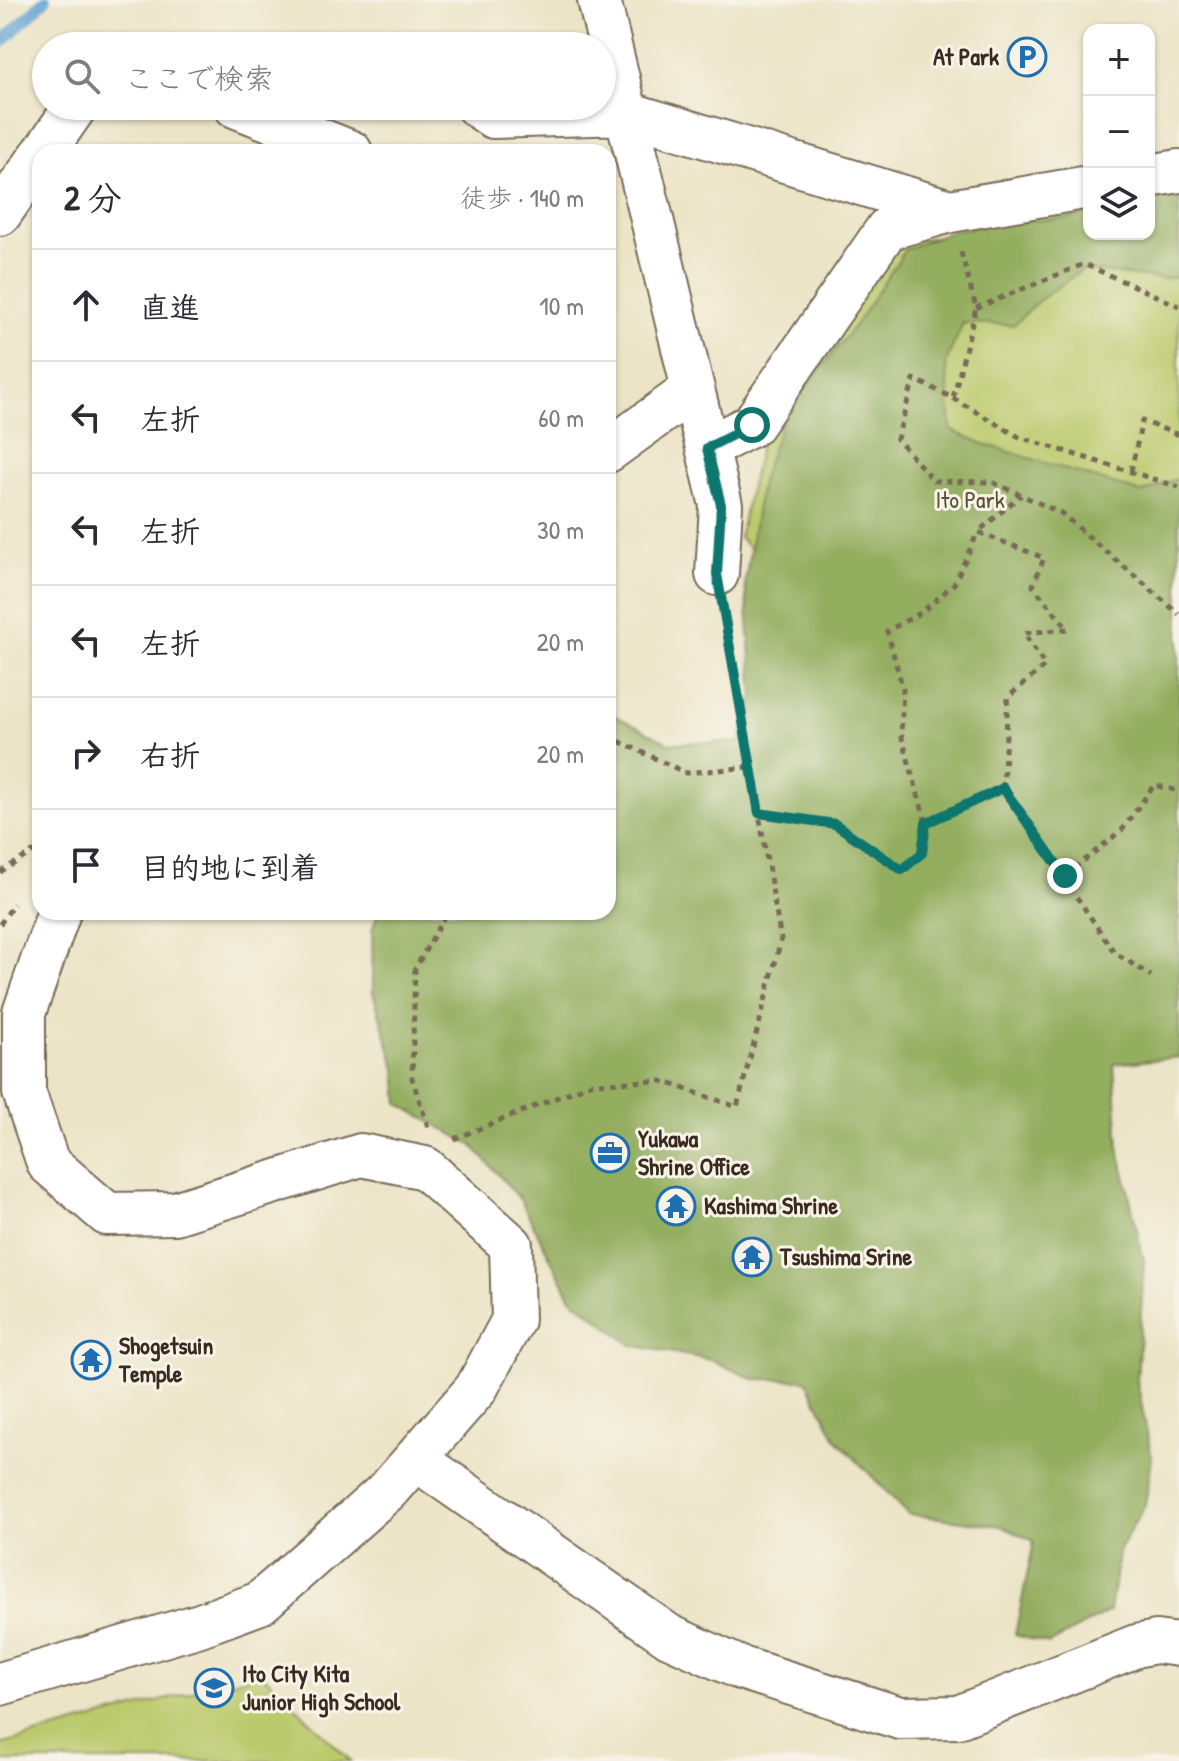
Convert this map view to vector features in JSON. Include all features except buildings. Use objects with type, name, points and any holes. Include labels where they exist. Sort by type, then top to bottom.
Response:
[{"type":"street","points":[[599,0],[607,32]]},
{"type":"street","points":[[616,69],[721,505],[717,574]]},
{"type":"street","points":[[616,114],[627,113],[950,211]]},
{"type":"street","points":[[50,144],[66,120]]},
{"type":"street","points":[[270,120],[331,144]]},
{"type":"street","points":[[486,125],[545,120]]},
{"type":"street","points":[[0,214],[32,168]]},
{"type":"street","points":[[1155,175],[1179,171]]},
{"type":"street","points":[[707,448],[752,425],[887,229],[950,211],[1083,188]]},
{"type":"street","points":[[616,445],[692,390]]},
{"type":"street","points":[[0,1684],[200,1625],[260,1603],[388,1490],[417,1460],[476,1389],[513,1320],[511,1245],[429,1158],[361,1155],[175,1213],[107,1214],[48,1163],[24,1092],[24,1013],[56,920]]},
{"type":"street","points":[[417,1460],[669,1636],[738,1667],[900,1718],[958,1717],[1136,1646],[1156,1642],[1179,1645]]},
{"type":"path","points":[[950,211],[976,308],[953,398]]},
{"type":"path","points":[[976,308],[1084,264],[1179,306]]},
{"type":"path","points":[[1179,487],[1019,437],[914,379],[897,439],[934,481],[992,482],[1061,513],[1176,607],[1179,614]]},
{"type":"path","points":[[1131,471],[1142,421],[1179,435]]},
{"type":"path","points":[[759,813],[835,824],[902,870],[922,853],[926,823],[901,734],[903,689],[887,631],[922,612],[954,584],[978,532],[1021,495]]},
{"type":"path","points":[[978,532],[1044,558],[1033,586],[1068,629],[1024,633],[1045,666],[1008,697],[1003,788],[1114,952],[1151,976]]},
{"type":"path","points":[[443,920],[415,969],[412,1078],[429,1158],[593,1083],[662,1081],[737,1107],[781,940],[717,574]]},
{"type":"path","points":[[616,740],[686,773],[751,767]]},
{"type":"path","points":[[1065,876],[1123,829],[1154,785],[1179,791]]},
{"type":"path","points":[[926,823],[1003,788]]},
{"type":"path","points":[[0,872],[32,853]]},
{"type":"green space","name":"Ito Park","points":[[1179,187],[1179,1016],[739,537],[763,433],[893,245],[1083,207],[1083,240],[1155,240],[1155,225]]},
{"type":"green space","points":[[1179,190],[1179,277],[1162,279],[1082,270],[1037,302],[1014,325],[963,323],[946,362],[951,430],[981,443],[1142,493],[1179,478],[1179,1057],[1114,1064],[1119,1149],[1144,1261],[1137,1381],[1152,1459],[1145,1505],[1119,1550],[1110,1611],[1049,1644],[1015,1635],[1034,1541],[1001,1526],[908,1514],[837,1440],[806,1380],[753,1379],[711,1360],[632,1345],[571,1298],[520,1199],[473,1146],[399,1104],[396,1069],[373,993],[372,931],[375,920],[616,920],[616,716],[669,743],[739,742],[754,696],[745,583],[761,481],[784,415],[858,321],[906,249],[954,230],[1083,215],[1083,240],[1155,240],[1155,194]]},
{"type":"green space","name":"Ito City Kita Junior High School","points":[[261,1673],[351,1761],[0,1761],[0,1745]]},
{"type":"waterway","points":[[0,44],[45,0]]},
{"type":"place","name":"At Park","points":[[1027,57]]},
{"type":"place","name":"Yukawa Shrine Office","points":[[610,1153]]},
{"type":"place","name":"Kashima Shrine","points":[[676,1206]]},
{"type":"place","name":"Tsushima Srine","points":[[752,1257]]},
{"type":"place","name":"Shogetsuin Temple","points":[[91,1360]]},
{"type":"place","name":"Ito City Kita Junior High School","points":[[214,1688]]},
{"type":"route","points":[[752,425],[707,448],[721,505],[717,574],[759,813],[835,824],[902,870],[922,853],[926,823],[1003,788],[1065,876]]}]
